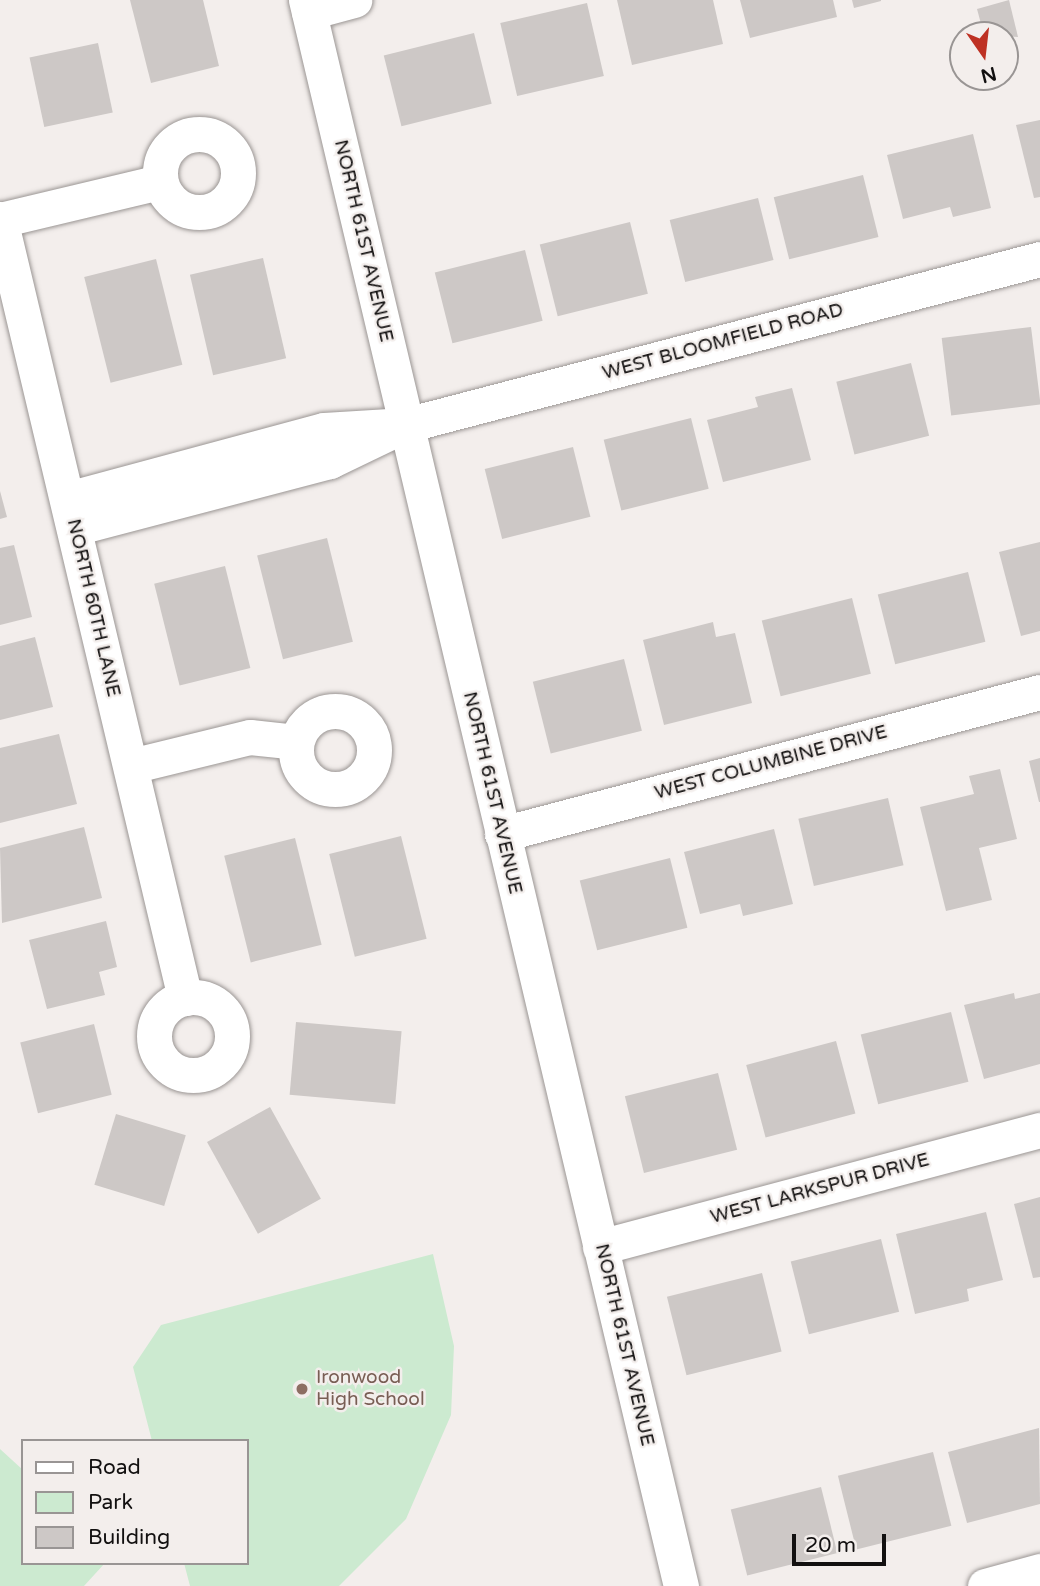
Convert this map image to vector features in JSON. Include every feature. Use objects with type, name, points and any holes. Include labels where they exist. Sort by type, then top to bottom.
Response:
[{"type":"street","points":[[307,6],[354,0]]},
{"type":"street","name":"NORTH 61ST AVENUE","points":[[307,6],[681,1586]]},
{"type":"street","points":[[0,219],[160,182]]},
{"type":"street","name":"NORTH 60TH LANE","points":[[0,219],[185,998]]},
{"type":"street","name":"WEST BLOOMFIELD ROAD","points":[[71,514],[330,461],[406,425],[1040,259]]},
{"type":"street","name":"WEST COLUMBINE DRIVE","points":[[502,834],[1040,692]]},
{"type":"street","points":[[131,766],[250,737],[296,742]]},
{"type":"street","name":"WEST LARKSPUR DRIVE","points":[[600,1247],[1040,1130]]},
{"type":"street","points":[[985,1586],[1040,1572]]},
{"type":"green space","points":[[433,1254],[454,1346],[451,1415],[406,1519],[339,1586],[190,1586],[185,1565],[248,1565],[248,1439],[151,1439],[133,1367],[161,1325]]},
{"type":"green space","points":[[0,1449],[21,1468],[21,1565],[103,1565],[84,1586],[0,1586]]},
{"type":"building","points":[[130,0],[203,0],[219,66],[151,83]]},
{"type":"building","points":[[617,0],[713,0],[723,44],[632,65]]},
{"type":"building","points":[[740,0],[833,0],[837,17],[750,38]]},
{"type":"building","points":[[852,0],[881,0],[881,1],[854,8]]},
{"type":"building","points":[[1009,0],[1014,21],[980,21],[977,9]]},
{"type":"building","points":[[587,3],[604,76],[517,96],[500,23]]},
{"type":"building","points":[[474,33],[492,104],[401,126],[384,55]]},
{"type":"building","points":[[98,43],[113,112],[44,127],[30,58]]},
{"type":"building","points":[[1040,120],[1040,197],[1034,198],[1016,125]]},
{"type":"building","points":[[973,134],[991,208],[953,217],[950,207],[903,219],[887,155]]},
{"type":"building","points":[[863,175],[878,237],[789,259],[774,197]]},
{"type":"building","points":[[758,198],[773,260],[685,282],[670,220]]},
{"type":"building","points":[[630,222],[648,294],[558,316],[540,244]]},
{"type":"building","points":[[525,250],[543,321],[452,343],[435,272]]},
{"type":"building","points":[[263,258],[286,358],[213,375],[190,275]]},
{"type":"building","points":[[156,259],[182,365],[111,383],[84,277]]},
{"type":"building","points":[[1031,327],[1040,404],[951,415],[942,338]]},
{"type":"building","points":[[911,363],[929,436],[854,454],[836,382]]},
{"type":"building","points":[[792,388],[811,460],[723,482],[707,420],[758,407],[755,397]]},
{"type":"building","points":[[691,418],[709,489],[621,511],[604,440]]},
{"type":"building","points":[[573,447],[590,517],[502,539],[485,469]]},
{"type":"building","points":[[0,491],[7,517],[0,519]]},
{"type":"building","points":[[327,538],[353,642],[283,659],[257,555]]},
{"type":"building","points":[[1040,542],[1040,631],[1021,636],[999,552]]},
{"type":"building","points":[[14,545],[32,617],[0,625],[0,548]]},
{"type":"building","points":[[225,566],[250,668],[180,686],[154,584]]},
{"type":"building","points":[[968,572],[985,642],[895,664],[878,594]]},
{"type":"building","points":[[852,598],[871,674],[781,696],[762,620]]},
{"type":"building","points":[[713,622],[716,637],[735,633],[752,703],[664,725],[643,640]]},
{"type":"building","points":[[35,637],[53,707],[0,720],[0,646]]},
{"type":"building","points":[[624,659],[642,731],[551,754],[533,682]]},
{"type":"building","points":[[59,734],[77,804],[0,823],[0,748]]},
{"type":"building","points":[[1040,758],[1040,802],[1039,802],[1029,761]]},
{"type":"building","points":[[1000,769],[1017,839],[979,848],[992,900],[946,911],[920,807],[974,794],[969,776]]},
{"type":"building","points":[[888,798],[904,865],[814,886],[798,819]]},
{"type":"building","points":[[84,827],[102,898],[2,923],[0,848]]},
{"type":"building","points":[[774,829],[793,904],[743,916],[740,904],[700,914],[684,852]]},
{"type":"building","points":[[401,836],[427,939],[355,957],[329,854]]},
{"type":"building","points":[[295,838],[322,945],[251,962],[224,856]]},
{"type":"building","points":[[670,858],[687,928],[597,950],[580,880]]},
{"type":"building","points":[[106,921],[117,967],[99,972],[105,995],[47,1009],[29,940]]},
{"type":"building","points":[[1014,993],[1015,999],[1040,993],[1040,1064],[984,1079],[964,1005]]},
{"type":"building","points":[[951,1012],[968,1082],[878,1104],[861,1034]]},
{"type":"building","points":[[296,1022],[402,1031],[395,1104],[290,1095]]},
{"type":"building","points":[[94,1024],[112,1095],[38,1113],[20,1042]]},
{"type":"building","points":[[836,1041],[855,1113],[766,1138],[746,1065]]},
{"type":"building","points":[[718,1073],[737,1150],[644,1173],[625,1096]]},
{"type":"building","points":[[270,1107],[321,1199],[258,1234],[207,1142]]},
{"type":"building","points":[[116,1114],[186,1135],[164,1206],[94,1185]]},
{"type":"building","points":[[1040,1197],[1040,1277],[1033,1278],[1014,1204]]},
{"type":"building","points":[[986,1212],[1003,1280],[967,1289],[969,1301],[915,1314],[896,1234]]},
{"type":"building","points":[[881,1239],[899,1312],[809,1334],[791,1261]]},
{"type":"building","points":[[762,1273],[782,1352],[687,1375],[667,1297]]},
{"type":"building","points":[[1039,1428],[1040,1504],[967,1523],[948,1452]]},
{"type":"building","points":[[933,1452],[951,1526],[856,1549],[838,1476]]},
{"type":"building","points":[[821,1487],[837,1553],[747,1575],[731,1509]]},
{"type":"place","name":"Ironwood High School","points":[[302,1389]]}]
